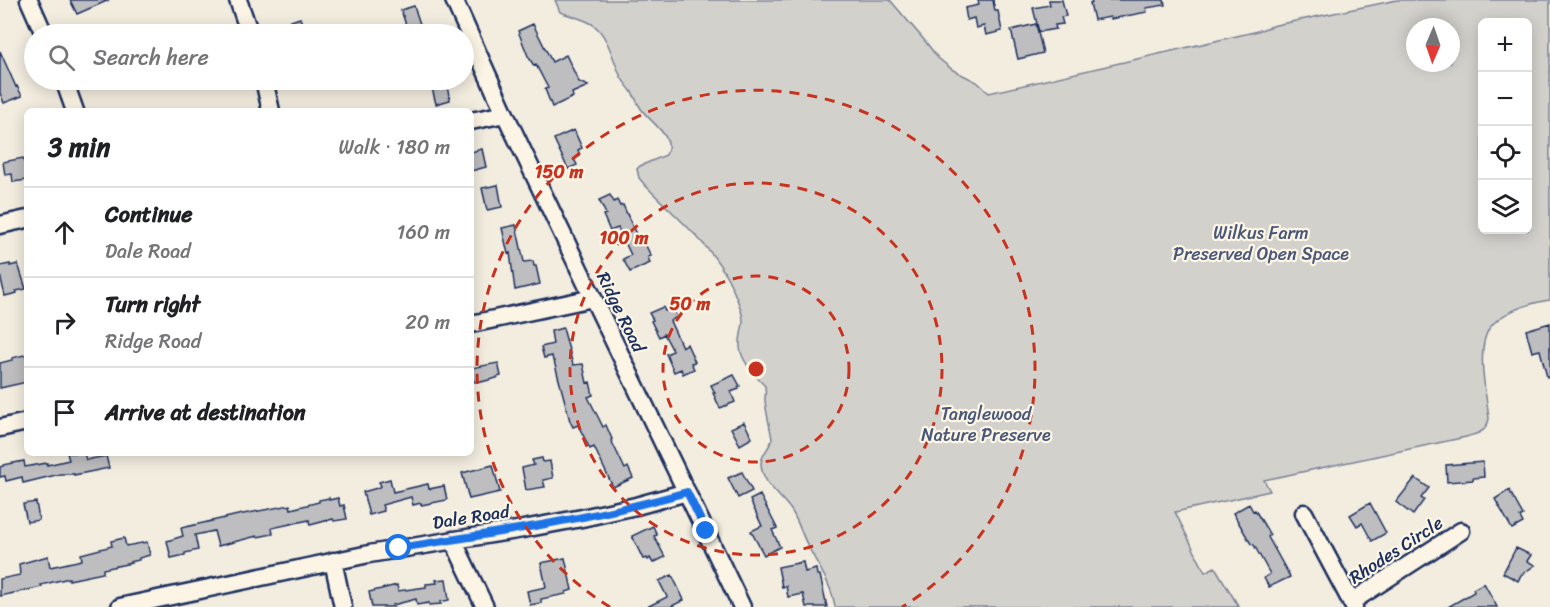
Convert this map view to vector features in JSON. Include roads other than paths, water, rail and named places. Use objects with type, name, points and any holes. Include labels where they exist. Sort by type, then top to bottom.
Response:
[{"type":"street","points":[[29,0],[40,24]]},
{"type":"street","points":[[238,0],[246,24]]},
{"type":"street","name":"Ridge Road","points":[[454,0],[465,24]]},
{"type":"street","name":"Ridge Road","points":[[474,44],[592,297],[742,607]]},
{"type":"street","points":[[68,90],[74,108]]},
{"type":"street","points":[[266,90],[270,108]]},
{"type":"street","points":[[474,120],[506,114]]},
{"type":"street","points":[[0,225],[24,220]]},
{"type":"street","points":[[474,323],[592,297]]},
{"type":"street","points":[[0,428],[24,423]]},
{"type":"street","name":"Dale Road","points":[[121,607],[333,561],[582,518],[687,492]]},
{"type":"street","points":[[1304,513],[1353,604]]},
{"type":"street","name":"Rhodes Circle","points":[[1353,604],[1461,531]]},
{"type":"street","points":[[453,540],[485,607]]},
{"type":"street","points":[[333,561],[343,607]]},
{"type":"park label","name":"Wilkus Farm Preserved Open Space","points":[[1261,243]]},
{"type":"park label","name":"Tanglewood Nature Preserve","points":[[986,424]]}]
